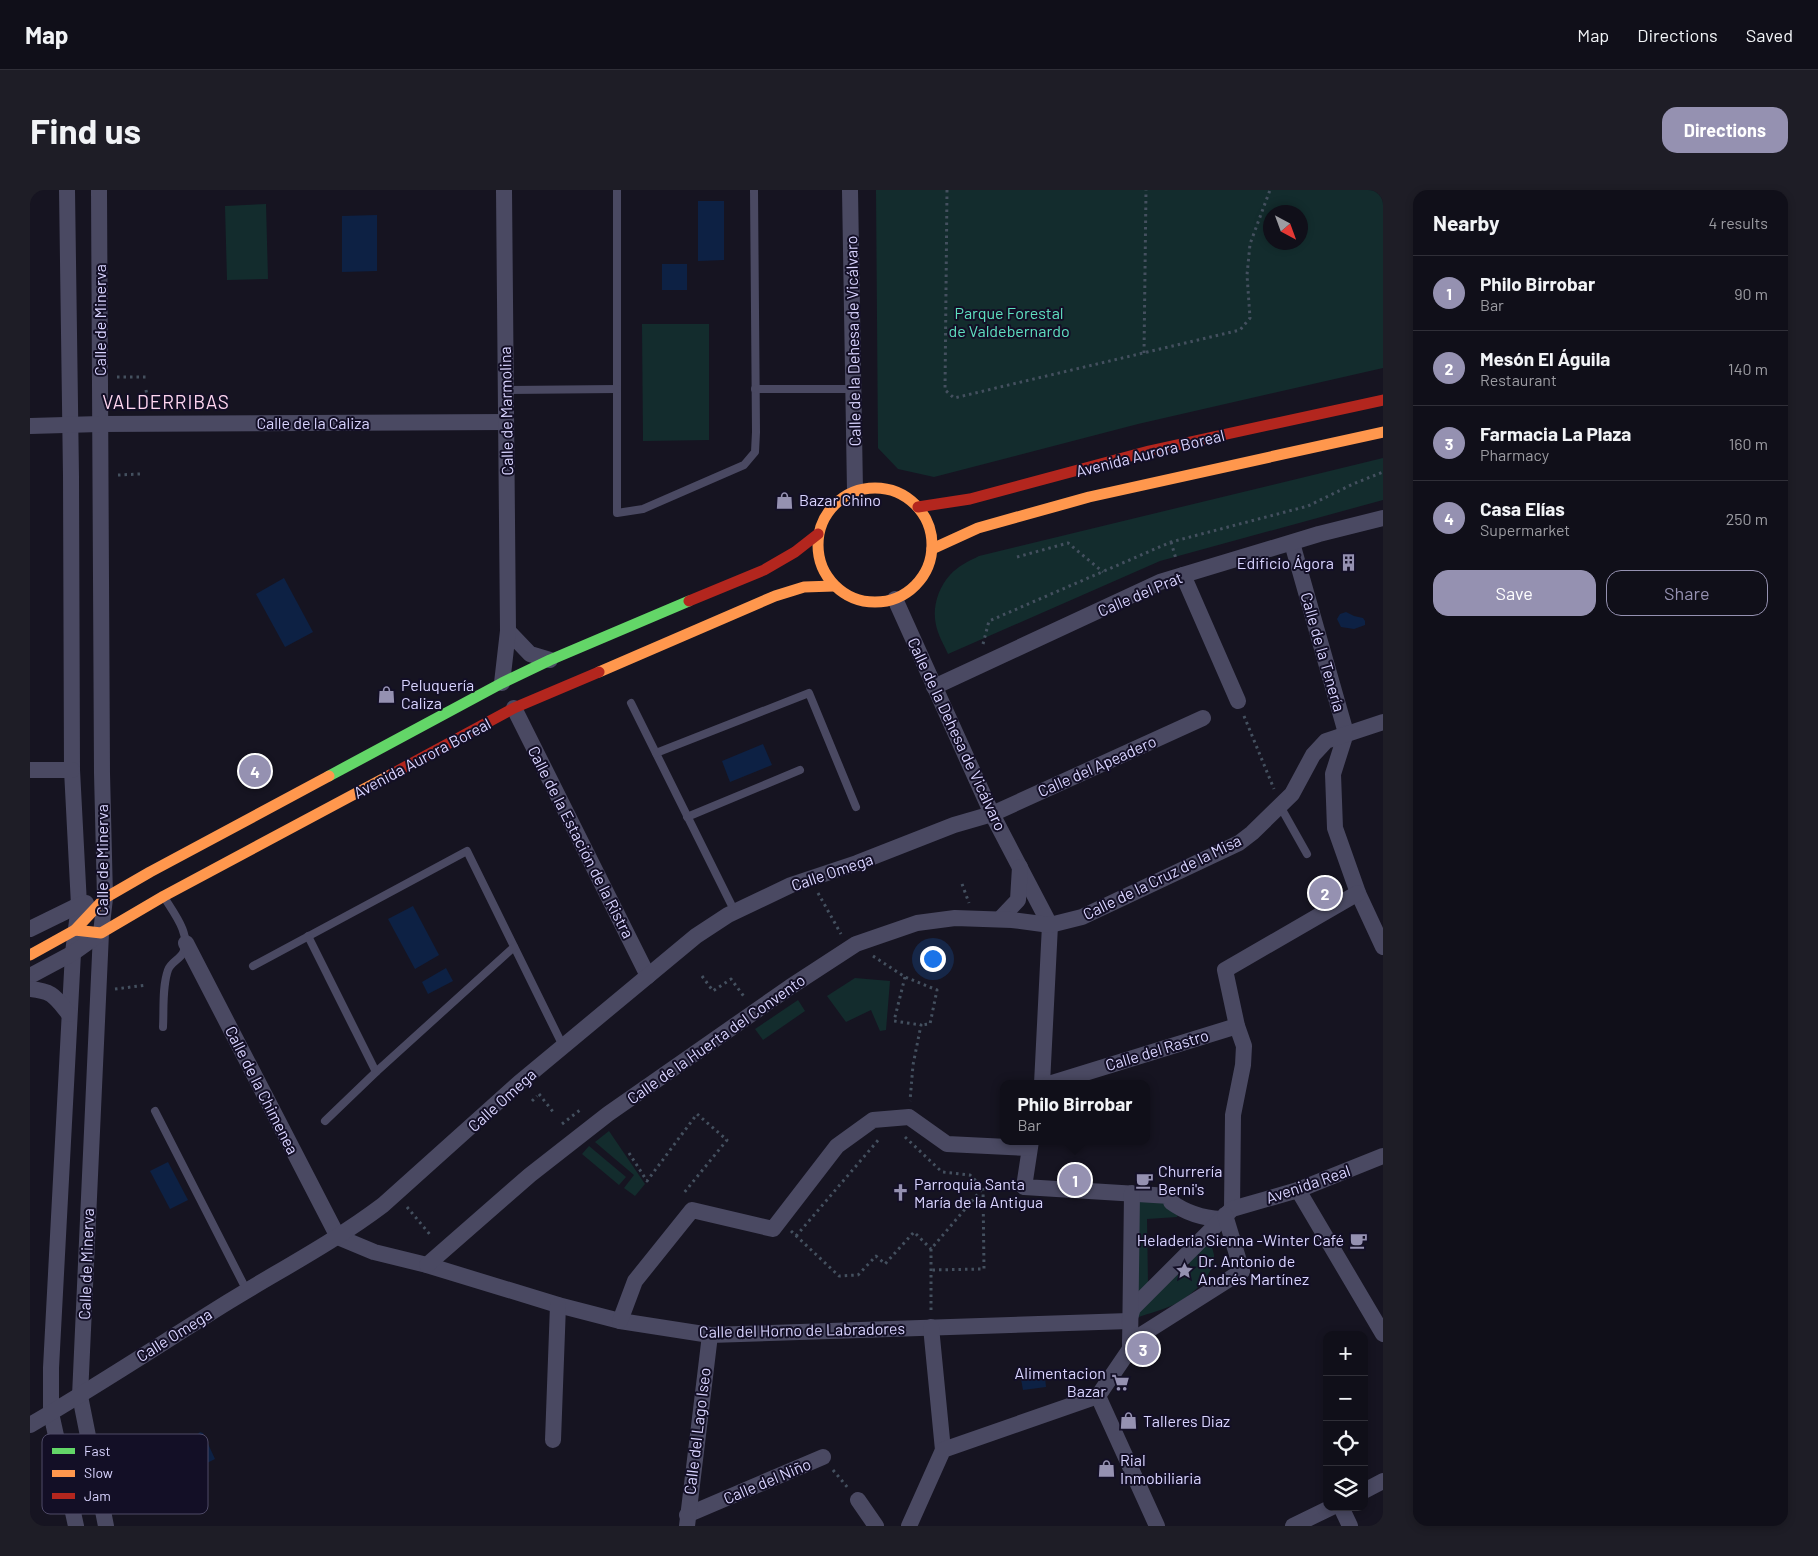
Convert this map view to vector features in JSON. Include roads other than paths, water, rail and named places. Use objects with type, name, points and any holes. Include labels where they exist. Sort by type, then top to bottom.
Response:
[{"type":"main road","name":"Avenida Aurora Boreal","points":[[918,507],[970,499],[1149,451],[1383,400]]},
{"type":"main road","name":"Avenida Aurora Boreal","points":[[932,549],[978,528],[1089,497],[1383,432]]},
{"type":"main road","points":[[875,488],[896,492],[908,498],[918,507],[932,534],[930,562],[921,580],[907,593],[882,603],[863,602],[844,594],[834,586],[825,575],[817,548],[818,534],[823,520],[831,508],[842,498],[855,491],[875,488]]},
{"type":"main road","name":"Avenida Aurora Boreal","points":[[105,898],[502,683],[550,660],[764,570],[795,552],[818,534]]},
{"type":"main road","name":"Avenida Aurora Boreal","points":[[101,933],[164,896],[514,708],[775,596],[804,587],[834,586]]},
{"type":"main road","points":[[30,955],[76,930],[105,898]]},
{"type":"main road","points":[[76,930],[101,933]]},
{"type":"street","name":"Calle de Minerva","points":[[56,1434],[52,1413],[51,1368],[72,953],[79,905],[72,770],[67,190]]},
{"type":"street","name":"Calle de Minerva","points":[[88,1434],[80,1396],[101,933],[105,898],[102,773],[99,190]]},
{"type":"street","name":"Calle de Marmolina","points":[[502,683],[508,631],[504,190]]},
{"type":"street","name":"Calle de la Dehesa de Vicálvaro","points":[[850,190],[855,491]]},
{"type":"street","name":"Calle de la Caliza","points":[[30,426],[506,422]]},
{"type":"street","name":"Calle del Prat","points":[[934,686],[1160,582],[1383,518]]},
{"type":"street","name":"Calle de la Tenería","points":[[1292,543],[1346,733]]},
{"type":"street","points":[[1183,575],[1238,701]]},
{"type":"street","name":"Calle de la Dehesa de Vicálvaro","points":[[896,599],[992,814],[1050,925]]},
{"type":"street","points":[[508,631],[530,654],[550,660]]},
{"type":"street","name":"Calle de la Estación de la Ristra","points":[[514,708],[648,976]]},
{"type":"street","name":"Calle del Apeadero","points":[[992,814],[1203,718]]},
{"type":"street","name":"Calle de la Cruz de la Misa","points":[[1050,925],[1082,917],[1225,850],[1252,833],[1279,802],[1292,794],[1313,755],[1326,741],[1383,722]]},
{"type":"street","points":[[1346,733],[1333,774],[1335,828],[1358,893],[1383,947]]},
{"type":"street","points":[[30,770],[72,770]]},
{"type":"street","name":"Calle Omega","points":[[30,1425],[80,1396],[125,1365],[338,1238],[383,1206],[518,1083],[696,936],[735,912],[791,885],[858,863],[954,825],[992,814]]},
{"type":"street","points":[[1000,919],[1018,900],[1020,867]]},
{"type":"street","points":[[1130,1342],[1242,1271],[1226,1214],[1233,1115],[1243,1065],[1244,1046],[1237,1026],[1225,970],[1358,893]]},
{"type":"street","name":"Avenida Aurora Boreal","points":[[30,929],[79,905],[105,898]]},
{"type":"street","name":"Calle de la Huerta del Convento","points":[[427,1265],[530,1175],[608,1114],[790,987],[849,949],[881,934],[917,923],[955,918],[1000,919],[1050,925]]},
{"type":"street","points":[[1042,1080],[1050,925]]},
{"type":"street","name":"Avenida Aurora Boreal","points":[[30,976],[72,953],[101,933]]},
{"type":"street","name":"Calle de la Chimenea","points":[[186,943],[338,1238]]},
{"type":"street","points":[[30,989],[45,990],[56,998],[69,1014]]},
{"type":"street","name":"Calle del Rastro","points":[[1062,1080],[1237,1026]]},
{"type":"street","points":[[620,1321],[635,1281],[692,1210],[776,1225],[837,1146],[873,1120],[909,1117],[947,1144],[1000,1145]]},
{"type":"street","points":[[1030,1145],[1024,1187],[1170,1196],[1171,1202],[1181,1210],[1202,1217],[1226,1214]]},
{"type":"street","name":"Avenida Real","points":[[1226,1214],[1298,1190],[1383,1156]]},
{"type":"street","points":[[1298,1190],[1383,1334]]},
{"type":"street","points":[[943,1450],[1098,1396],[1130,1349],[1132,1193]]},
{"type":"street","points":[[1129,1321],[1133,1308],[1226,1214]]},
{"type":"street","name":"Calle del Horno de Labradores","points":[[338,1238],[374,1252],[427,1265],[558,1305],[620,1321],[710,1335],[1129,1321]]},
{"type":"street","points":[[553,1440],[558,1305]]},
{"type":"street","points":[[909,1526],[943,1450],[931,1327]]},
{"type":"street","name":"Calle del Lago Iseo","points":[[687,1521],[710,1335]]},
{"type":"street","points":[[1098,1396],[1157,1526]]},
{"type":"street","name":"Calle del Niño","points":[[687,1521],[823,1457]]},
{"type":"street","points":[[1368,1489],[1383,1482]]},
{"type":"street","points":[[858,1500],[876,1526]]},
{"type":"street","points":[[1293,1526],[1324,1511]]},
{"type":"street","points":[[1343,1511],[1350,1526]]},
{"type":"lane","points":[[618,190],[618,513],[643,509],[744,465],[755,452],[754,190]]},
{"type":"lane","points":[[506,390],[618,389]]},
{"type":"lane","points":[[756,389],[853,389]]},
{"type":"lane","points":[[656,753],[809,693],[856,806]]},
{"type":"lane","points":[[631,704],[735,912]]},
{"type":"lane","points":[[687,816],[800,770]]},
{"type":"lane","points":[[1279,802],[1307,854]]},
{"type":"lane","points":[[253,966],[467,851],[563,1046]]},
{"type":"lane","points":[[163,1027],[166,977],[169,967],[182,954],[186,943],[182,929],[164,896]]},
{"type":"lane","points":[[308,936],[376,1072]]},
{"type":"lane","points":[[325,1121],[376,1072],[514,947]]},
{"type":"lane","points":[[155,1111],[247,1291]]},
{"type":"water","points":[[698,201],[724,201],[724,260],[698,261]]},
{"type":"water","points":[[377,215],[377,271],[342,272],[342,216]]},
{"type":"water","points":[[662,264],[687,264],[687,290],[662,290]]},
{"type":"water","points":[[284,578],[313,632],[285,647],[256,594]]},
{"type":"water","points":[[1346,612],[1363,618],[1365,625],[1354,629],[1341,627],[1337,619],[1340,614]]},
{"type":"water","points":[[763,744],[772,765],[730,782],[722,761]]},
{"type":"water","points":[[413,906],[439,955],[415,969],[388,919]]},
{"type":"water","points":[[446,968],[453,981],[428,994],[422,982]]},
{"type":"water","points":[[168,1162],[188,1200],[170,1209],[150,1171]]},
{"type":"water","points":[[1045,1377],[1046,1387],[1023,1390],[1021,1379]]},
{"type":"water","points":[[208,1444],[215,1459],[208,1462]]},
{"type":"place","name":"Bazar Chino","points":[[785,500]]},
{"type":"place","name":"Edificio Ágora","points":[[1348,563]]},
{"type":"place","name":"Peluquería Caliza","points":[[387,694]]},
{"type":"place","name":"Casa Elías","points":[[255,771]]},
{"type":"place","name":"Mesón El Águila","points":[[1325,893]]},
{"type":"place","name":"Philo Birrobar","points":[[1075,1180]]},
{"type":"place","name":"Churrería Berni's","points":[[1144,1180]]},
{"type":"place","name":"Parroquia Santa María de la Antigua","points":[[900,1193]]},
{"type":"place","name":"Heladeria Sienna -Winter Café","points":[[1358,1240]]},
{"type":"place","name":"Dr. Antonio de Andrés Martínez","points":[[1184,1270]]},
{"type":"place","name":"Farmacia La Plaza","points":[[1143,1349]]},
{"type":"place","name":"Alimentacion Bazar","points":[[1120,1382]]},
{"type":"place","name":"Talleres Diaz","points":[[1129,1421]]},
{"type":"place","name":"Rial Inmobiliaria","points":[[1106,1469]]},
{"type":"district","name":"VALDERRIBAS","points":[[166,402]]},
{"type":"park label","name":"Parque Forestal de Valdebernardo","points":[[1009,322]]}]
